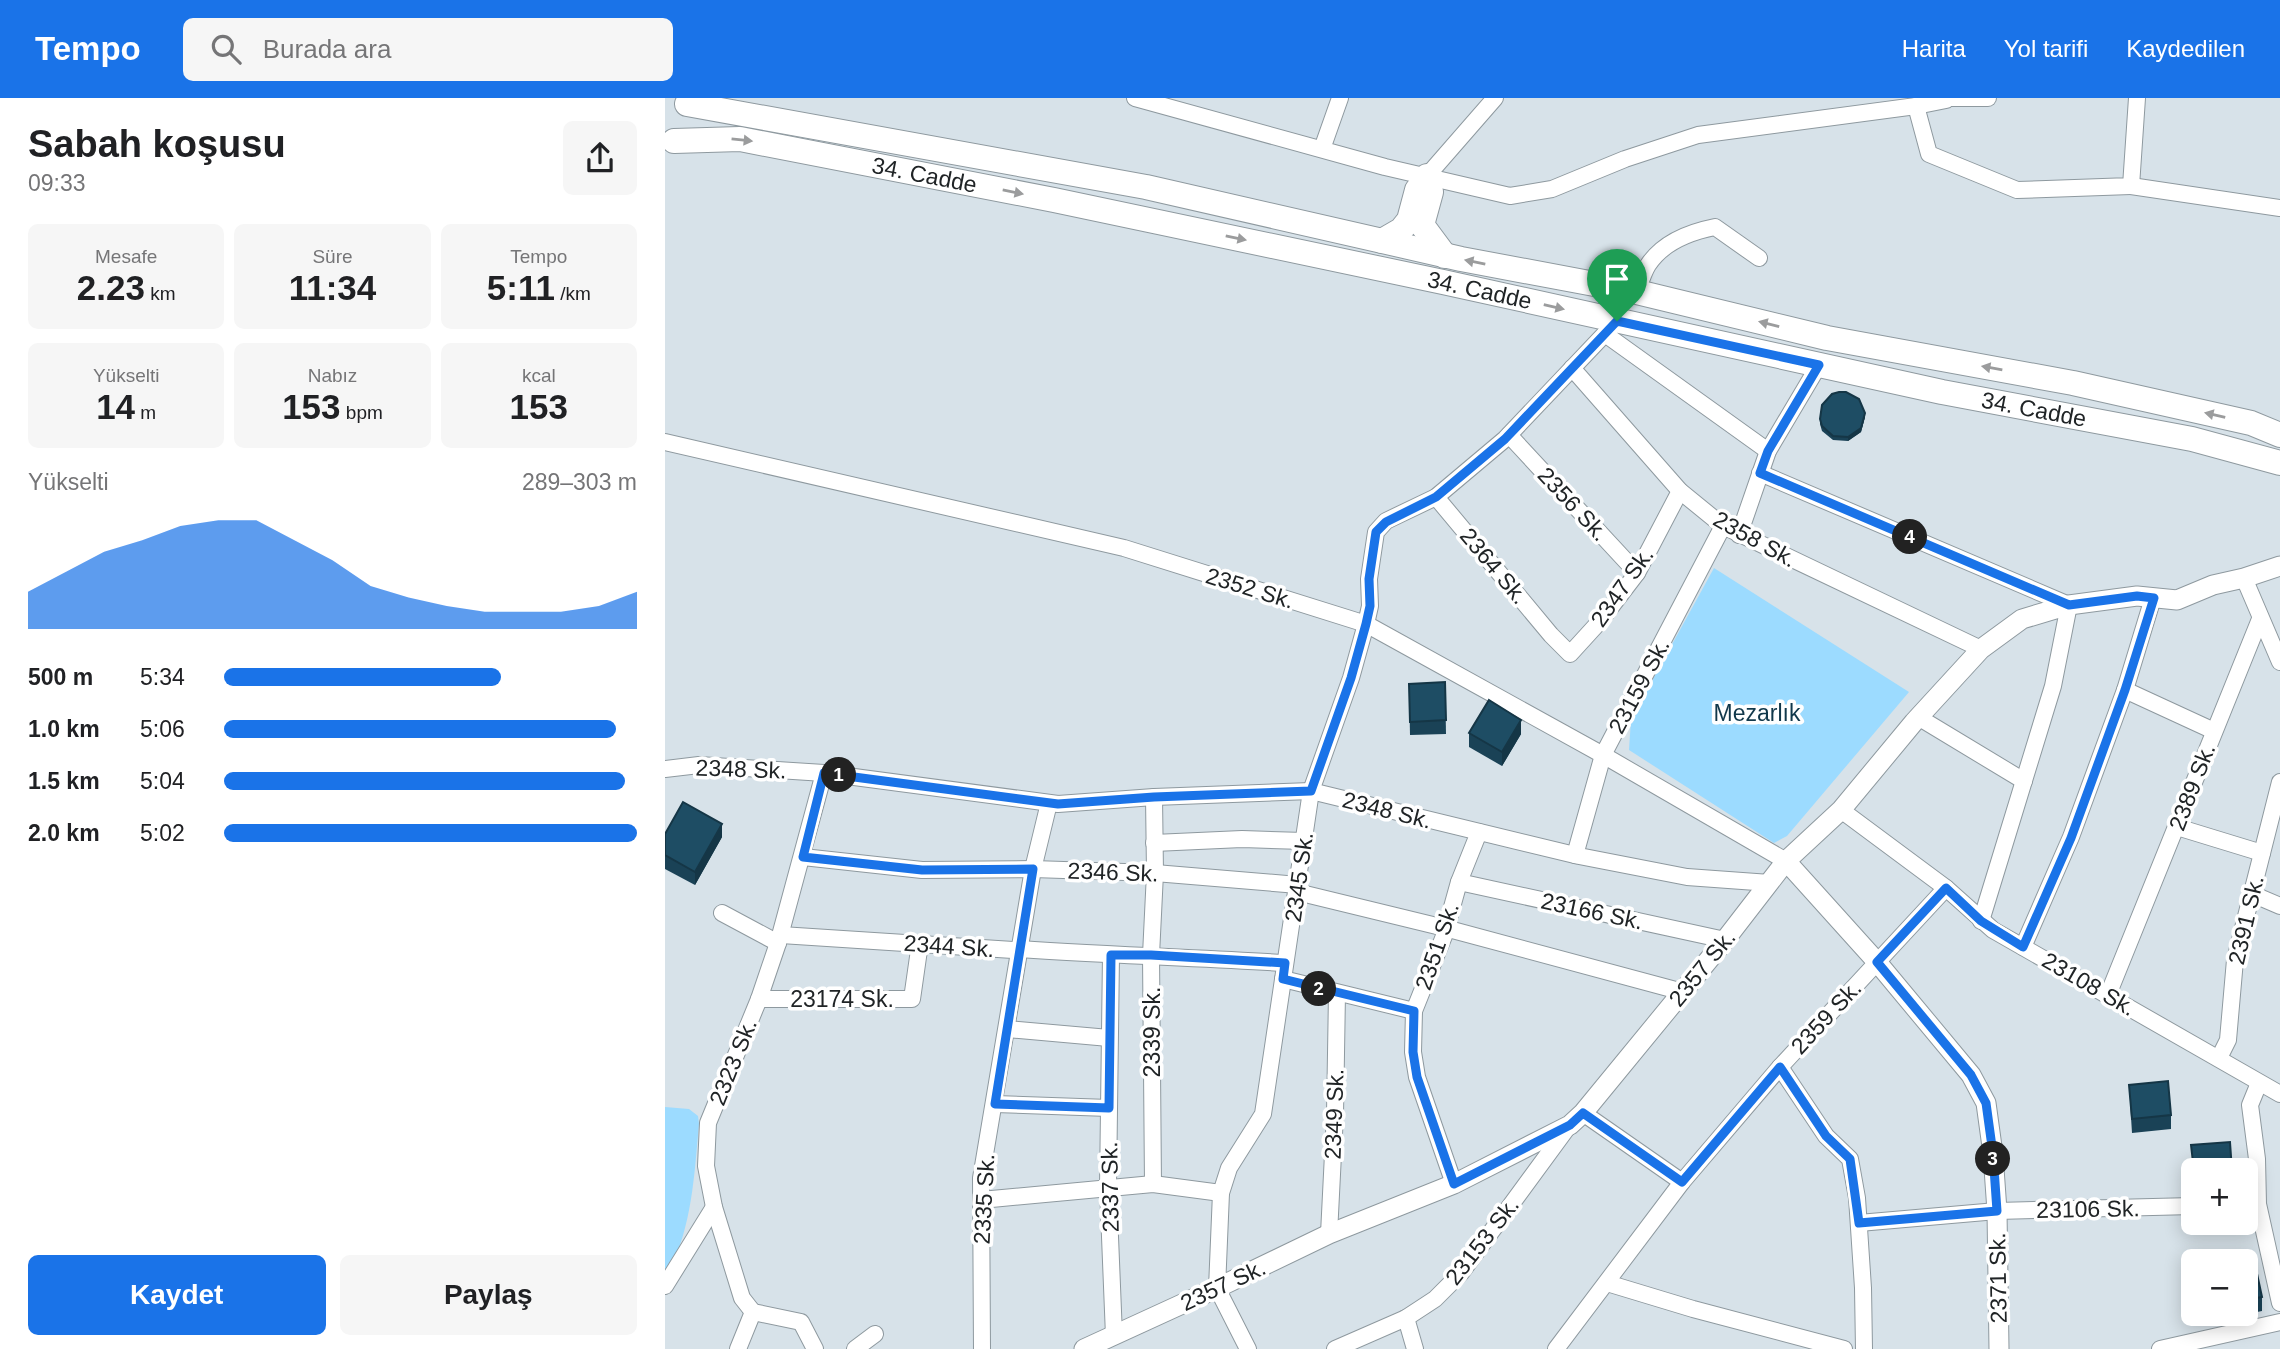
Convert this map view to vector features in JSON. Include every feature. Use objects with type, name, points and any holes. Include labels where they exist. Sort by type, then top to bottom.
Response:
[{"type":"main road","points":[[720,98],[750,117]]},
{"type":"main road","points":[[669,143],[682,132],[687,121],[686,101]]},
{"type":"main road","name":"34. Cadde","points":[[686,101],[750,117],[1146,187],[1445,256],[1637,292],[1827,338],[2073,383],[2251,423],[2280,435]]},
{"type":"main road","name":"34. Cadde","points":[[669,143],[740,139],[1054,200],[1443,282],[1611,327],[2192,439],[2280,463]]},
{"type":"main road","points":[[1382,241],[1416,223],[1431,192],[1427,176]]},
{"type":"main road","points":[[1416,223],[1445,256]]},
{"type":"street","points":[[1135,98],[1169,102],[1322,149],[1510,195],[1552,189],[1625,159],[1697,135],[1916,106],[1944,99],[1979,99]]},
{"type":"street","points":[[1322,149],[1340,98]]},
{"type":"street","points":[[1427,176],[1495,98]]},
{"type":"street","points":[[2131,186],[2137,98]]},
{"type":"street","points":[[1916,106],[1929,154],[2017,190],[2131,186],[2280,208]]},
{"type":"street","points":[[1637,292],[1648,265],[1670,242],[1693,231],[1715,227],[1759,258]]},
{"type":"street","points":[[1436,497],[1509,435],[1611,327],[1768,451]]},
{"type":"street","points":[[1739,536],[1768,451],[1819,365]]},
{"type":"street","name":"2358 Sk.","points":[[1572,368],[1680,491],[1723,526],[1739,536],[1981,649]]},
{"type":"street","name":"2356 Sk.","points":[[1509,435],[1637,573]]},
{"type":"street","name":"2352 Sk.","points":[[665,442],[1124,548],[1366,624],[1603,755],[1786,861]]},
{"type":"street","points":[[1760,473],[2069,605],[2053,686],[1981,921]]},
{"type":"street","name":"2347 Sk.","points":[[1551,635],[1570,654],[1601,620],[1637,573],[1680,491]]},
{"type":"street","name":"2345 Sk.","points":[[1217,1288],[1221,1193],[1229,1168],[1263,1114],[1311,791],[1351,678],[1366,624],[1376,532],[1386,522],[1436,497]]},
{"type":"street","name":"2364 Sk.","points":[[1436,497],[1551,635]]},
{"type":"street","name":"23159 Sk.","points":[[1575,855],[1603,755],[1723,526]]},
{"type":"street","name":"2357 Sk.","points":[[1084,1349],[1329,1234],[1454,1184],[1576,1119],[1683,992],[1786,861],[1841,810],[1918,717],[1981,649],[2022,619],[2069,605],[2137,596],[2177,600],[2213,584],[2244,578],[2280,566]]},
{"type":"street","points":[[2244,578],[2280,662]]},
{"type":"street","points":[[2023,947],[2071,838],[2125,690],[2154,598]]},
{"type":"street","name":"2389 Sk.","points":[[2108,995],[2260,619]]},
{"type":"street","points":[[2125,690],[2214,732]]},
{"type":"street","points":[[1918,717],[2024,781]]},
{"type":"street","name":"2348 Sk.","points":[[665,769],[699,765],[824,773],[1049,803],[1311,791],[1575,855],[1687,877],[1770,883]]},
{"type":"street","name":"2323 Sk.","points":[[753,1312],[742,1298],[713,1207],[706,1166],[708,1123],[759,999],[779,939],[824,773]]},
{"type":"street","name":"2391 Sk.","points":[[2219,1058],[2228,1040],[2235,960],[2262,853],[2277,811],[2280,782]]},
{"type":"street","name":"2339 Sk.","points":[[1153,1184],[1151,955],[1155,873],[1154,797]]},
{"type":"street","name":"2335 Sk.","points":[[982,1349],[981,1178],[1033,869],[1049,803]]},
{"type":"street","name":"23108 Sk.","points":[[1841,810],[1946,888],[1981,921],[2280,1094]]},
{"type":"street","points":[[2177,827],[2262,853]]},
{"type":"street","name":"2351 Sk.","points":[[1454,1184],[1417,1077],[1413,1052],[1414,1011],[1444,936],[1459,882],[1479,832]]},
{"type":"street","points":[[1154,842],[1242,839],[1304,841]]},
{"type":"street","name":"2346 Sk.","points":[[803,857],[922,870],[1033,869],[1155,873],[1298,888],[1683,992]]},
{"type":"street","name":"2371 Sk.","points":[[1786,861],[1877,962],[1971,1075],[1986,1103],[1997,1211],[1999,1349]]},
{"type":"street","name":"23166 Sk.","points":[[1459,882],[1725,940]]},
{"type":"street","name":"2359 Sk.","points":[[1556,1349],[1682,1182],[1780,1067],[1946,888]]},
{"type":"street","points":[[2252,894],[2280,906]]},
{"type":"street","name":"2344 Sk.","points":[[722,913],[779,939],[1151,955],[1284,971],[1337,993],[1414,1011]]},
{"type":"street","name":"23174 Sk.","points":[[759,999],[912,999],[920,943]]},
{"type":"street","name":"2337 Sk.","points":[[1111,955],[1108,1187],[1114,1336]]},
{"type":"street","name":"2349 Sk.","points":[[1329,1234],[1337,993]]},
{"type":"street","points":[[1007,1029],[1109,1038]]},
{"type":"street","points":[[1780,1067],[1826,1136],[1850,1159],[1859,1223],[1864,1349]]},
{"type":"street","points":[[2257,1158],[2250,1105],[2259,1083]]},
{"type":"street","points":[[995,1104],[1109,1108]]},
{"type":"street","points":[[1576,1119],[1682,1182]]},
{"type":"street","name":"23153 Sk.","points":[[1335,1349],[1406,1318],[1435,1299],[1461,1273],[1576,1119]]},
{"type":"street","points":[[981,1200],[1153,1184],[1221,1193]]},
{"type":"street","name":"23106 Sk.","points":[[1859,1223],[1997,1211],[2181,1206]]},
{"type":"street","points":[[665,1286],[713,1207]]},
{"type":"street","points":[[2258,1225],[2280,1303]]},
{"type":"street","points":[[1607,1283],[1791,1342],[1843,1349]]},
{"type":"street","points":[[1217,1288],[1248,1349]]},
{"type":"street","points":[[738,1349],[753,1312],[801,1322],[815,1349]]},
{"type":"street","points":[[1406,1318],[1415,1349]]},
{"type":"street","points":[[2160,1349],[2280,1322]]},
{"type":"street","points":[[855,1349],[875,1335]]},
{"type":"green space","name":"Mezarlık","points":[[1714,568],[1909,692],[1787,836],[1774,843],[1629,750],[1631,719]]},
{"type":"green space","points":[[665,1107],[689,1109],[698,1116],[699,1124],[686,1223],[674,1261],[665,1279]]},
{"type":"building","points":[[1846,392],[1859,399],[1865,413],[1861,428],[1848,437],[1833,436],[1822,426],[1820,419],[1822,405],[1832,394]]},
{"type":"building","points":[[1445,682],[1446,720],[1410,722],[1409,684]]},
{"type":"building","points":[[1489,700],[1521,720],[1502,752],[1469,733]]},
{"type":"building","points":[[683,802],[722,824],[695,872],[665,855],[665,834]]},
{"type":"building","points":[[2168,1081],[2171,1115],[2132,1119],[2129,1085]]},
{"type":"building","points":[[2230,1142],[2231,1158],[2192,1158],[2191,1145]]},
{"type":"building","points":[[2258,1278],[2262,1297],[2258,1298]]},
{"type":"route","points":[[1617,321],[1819,365],[1768,451],[1760,473],[2069,605],[2137,596],[2154,598],[2125,690],[2071,838],[2023,947],[1981,921],[1946,888],[1877,962],[1971,1075],[1986,1103],[1997,1211],[1859,1223],[1850,1159],[1826,1136],[1780,1067],[1682,1182],[1583,1113],[1570,1125],[1454,1184],[1417,1077],[1413,1052],[1414,1011],[1283,979],[1285,963],[1111,955],[1109,1108],[995,1104],[1033,869],[922,870],[803,857],[824,773],[1058,804],[1311,791],[1351,678],[1366,624],[1376,532],[1386,522],[1436,497],[1505,439],[1617,321]]}]
